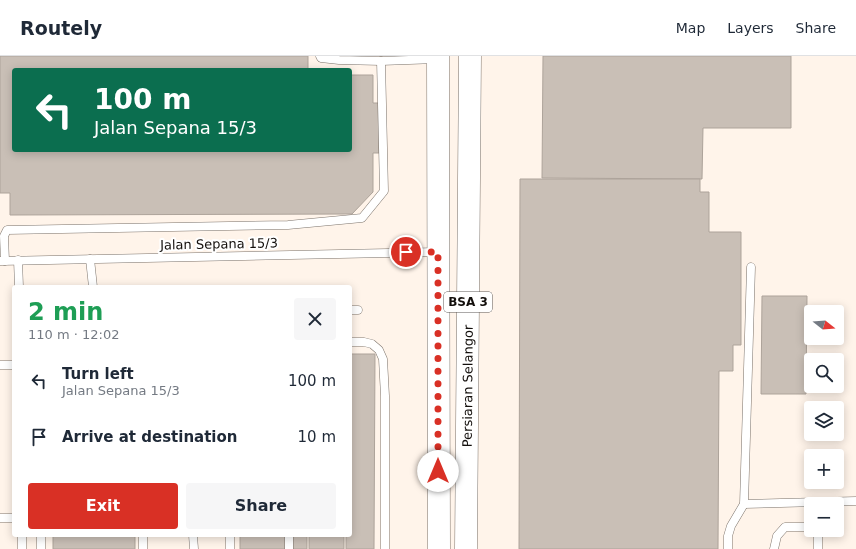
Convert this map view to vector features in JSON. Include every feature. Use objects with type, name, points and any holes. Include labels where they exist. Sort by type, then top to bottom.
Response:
[{"type":"main road","name":"Persiaran Selangor","points":[[466,549],[470,56]]},
{"type":"main road","name":"BSA 3","points":[[438,57],[439,549]]},
{"type":"lane","points":[[320,56],[322,58],[340,60],[381,61],[438,57]]},
{"type":"lane","points":[[2,261],[4,236],[7,230],[288,225],[362,218],[384,191],[381,61]]},
{"type":"lane","name":"Jalan Sepana 15/3","points":[[2,261],[438,252]]},
{"type":"lane","points":[[90,259],[93,285]]},
{"type":"lane","points":[[18,260],[19,285]]},
{"type":"lane","points":[[728,549],[728,536],[731,526],[744,504],[751,267]]},
{"type":"lane","points":[[352,342],[372,344],[379,350],[383,359],[385,396],[385,549]]},
{"type":"lane","points":[[0,365],[12,364]]},
{"type":"lane","points":[[844,502],[856,502]]},
{"type":"lane","points":[[744,504],[804,503]]},
{"type":"lane","points":[[0,518],[12,518]]},
{"type":"lane","points":[[774,549],[777,536],[785,527],[804,527]]},
{"type":"lane","points":[[22,537],[22,549]]},
{"type":"lane","points":[[41,537],[41,549]]},
{"type":"lane","points":[[143,537],[143,549]]},
{"type":"lane","points":[[193,537],[194,549]]},
{"type":"lane","points":[[230,537],[230,549]]},
{"type":"lane","points":[[289,537],[289,549]]},
{"type":"lane","points":[[818,537],[818,549]]},
{"type":"building","points":[[0,56],[308,56],[308,68],[12,68],[12,152],[352,152],[352,75],[373,75],[373,103],[379,103],[379,153],[373,153],[373,192],[352,214],[10,215],[10,193],[0,193]]},
{"type":"building","points":[[543,56],[791,56],[791,128],[703,128],[702,179],[542,178]]},
{"type":"building","points":[[520,179],[700,179],[700,192],[709,192],[709,232],[741,232],[741,345],[733,345],[733,371],[719,371],[718,549],[519,549]]},
{"type":"building","points":[[762,296],[807,296],[807,305],[804,305],[804,345],[806,345],[806,353],[804,353],[804,393],[806,394],[761,394]]},
{"type":"building","points":[[352,354],[375,354],[374,549],[346,549],[346,537],[352,537]]},
{"type":"building","points":[[53,537],[135,537],[135,549],[53,549]]},
{"type":"building","points":[[240,537],[307,537],[307,549],[240,549]]},
{"type":"building","points":[[309,537],[344,537],[344,549],[309,549]]},
{"type":"route","points":[[406,252],[438,252],[438,471]]}]
